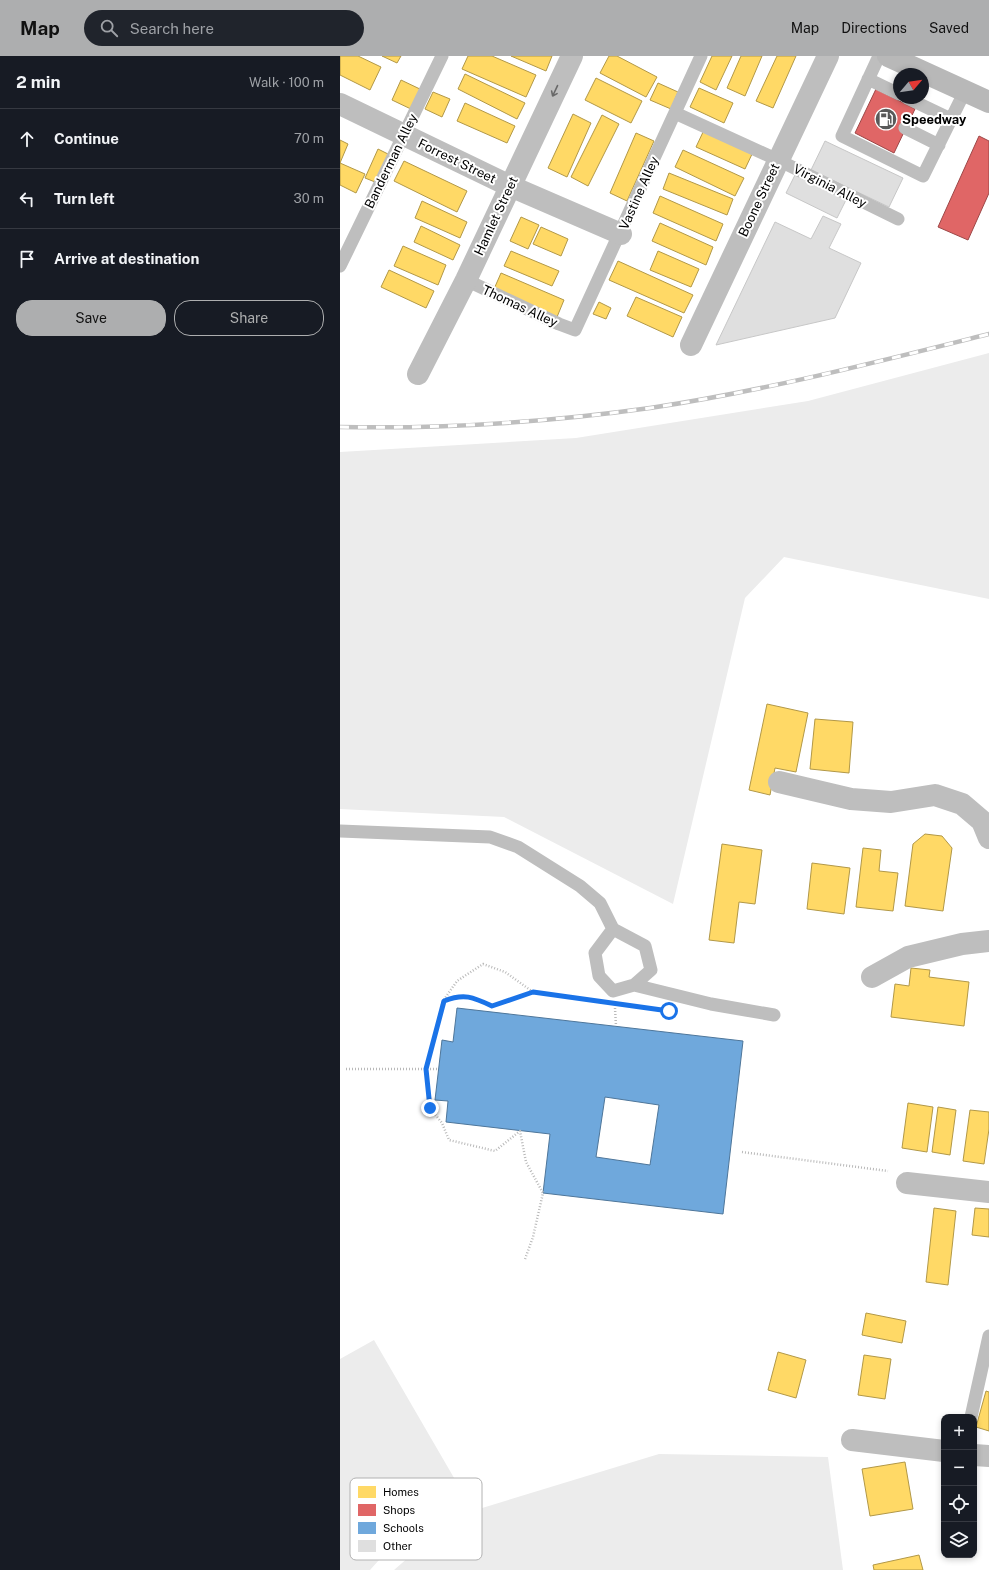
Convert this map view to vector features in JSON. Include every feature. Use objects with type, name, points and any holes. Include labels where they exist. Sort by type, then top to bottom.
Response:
[{"type":"main road","points":[[888,56],[989,102]]},
{"type":"street","name":"Hamlet Street","points":[[418,374],[466,280],[572,56]]},
{"type":"street","name":"Boone Street","points":[[691,345],[828,56]]},
{"type":"street","name":"Forrest Street","points":[[340,104],[510,186],[621,234]]},
{"type":"street","points":[[779,782],[851,799],[891,802],[936,795],[962,804],[982,821],[989,838]]},
{"type":"street","points":[[872,977],[908,957],[962,944],[989,941]]},
{"type":"street","points":[[907,1183],[989,1192]]},
{"type":"street","points":[[852,1440],[941,1451]]},
{"type":"street","points":[[977,1455],[989,1456]]},
{"type":"lane","name":"Banderman Alley","points":[[340,266],[442,56]]},
{"type":"lane","name":"Vastine Alley","points":[[575,330],[621,234],[674,113],[701,56]]},
{"type":"lane","points":[[879,56],[868,79],[861,108],[842,136],[923,176],[965,91]]},
{"type":"lane","points":[[868,79],[893,91]]},
{"type":"lane","points":[[920,104],[951,119]]},
{"type":"lane","name":"Virginia Alley","points":[[674,113],[778,160],[898,219]]},
{"type":"lane","points":[[905,128],[939,145]]},
{"type":"lane","name":"Thomas Alley","points":[[466,280],[559,324],[575,330]]},
{"type":"lane","points":[[340,831],[490,837],[518,847],[568,878],[600,903],[613,929],[645,946],[651,970],[634,985],[613,992],[599,976],[595,953],[613,929]]},
{"type":"lane","points":[[634,985],[695,1000],[774,1015]]},
{"type":"lane","points":[[972,1414],[989,1336]]},
{"type":"path","points":[[525,1259],[533,1237],[543,1193],[526,1162],[520,1131],[495,1151],[450,1140],[442,1123],[430,1108],[426,1069],[444,1001],[457,981],[483,964],[506,972],[533,992]]},
{"type":"path","points":[[444,1001],[454,997],[471,996],[492,1006],[533,992],[600,1002]]},
{"type":"path","points":[[623,1005],[646,1008]]},
{"type":"path","points":[[346,1069],[438,1069]]},
{"type":"path","points":[[742,1152],[908,1174],[907,1183]]},
{"type":"shaded area","points":[[989,353],[989,599],[784,557],[745,598],[673,904],[504,817],[340,809],[340,452],[576,438],[808,401]]},
{"type":"shaded area","points":[[374,1340],[454,1478],[350,1478],[350,1560],[379,1560],[370,1570],[340,1570],[340,1359]]},
{"type":"shaded area","points":[[659,1454],[828,1457],[843,1570],[394,1570],[405,1560],[482,1560],[482,1508]]},
{"type":"building: Homes","points":[[340,56],[358,56],[381,67],[370,90],[340,75]]},
{"type":"building: Homes","points":[[382,56],[401,56],[397,63]]},
{"type":"building: Homes","points":[[468,56],[492,56],[536,75],[526,97],[462,69]]},
{"type":"building: Homes","points":[[511,56],[552,56],[546,71]]},
{"type":"building: Homes","points":[[609,56],[617,56],[657,77],[646,97],[600,73]]},
{"type":"building: Homes","points":[[712,56],[732,56],[716,90],[700,82]]},
{"type":"building: Homes","points":[[741,56],[762,56],[745,96],[727,88]]},
{"type":"building: Homes","points":[[777,56],[796,56],[773,108],[756,101]]},
{"type":"building: Homes","points":[[465,74],[525,103],[517,119],[458,89]]},
{"type":"building: Homes","points":[[596,78],[642,101],[631,123],[585,100]]},
{"type":"building: Homes","points":[[401,80],[422,90],[413,110],[392,100]]},
{"type":"building: Homes","points":[[658,83],[678,92],[671,109],[650,100]]},
{"type":"building: Homes","points":[[699,88],[733,103],[724,123],[690,107]]},
{"type":"building: Homes","points":[[433,92],[450,99],[442,117],[425,109]]},
{"type":"building: Homes","points":[[465,103],[515,126],[507,143],[457,121]]},
{"type":"building: Homes","points":[[573,114],[591,123],[567,177],[548,168]]},
{"type":"building: Homes","points":[[602,115],[619,124],[588,186],[571,177]]},
{"type":"building: Homes","points":[[704,130],[753,152],[745,169],[696,147]]},
{"type":"building: Homes","points":[[636,133],[654,141],[627,201],[610,193]]},
{"type":"building: Homes","points":[[340,140],[348,144],[340,163]]},
{"type":"building: Homes","points":[[378,149],[392,156],[380,184],[365,178]]},
{"type":"building: Homes","points":[[683,150],[744,178],[735,196],[675,167]]},
{"type":"building: Homes","points":[[404,161],[467,191],[457,212],[394,181]]},
{"type":"building: Homes","points":[[340,163],[365,174],[356,193],[340,185]]},
{"type":"building: Homes","points":[[669,173],[733,199],[727,215],[663,189]]},
{"type":"building: Homes","points":[[660,196],[723,224],[716,241],[653,213]]},
{"type":"building: Homes","points":[[422,201],[467,222],[460,238],[415,218]]},
{"type":"building: Homes","points":[[521,217],[539,225],[528,249],[510,241]]},
{"type":"building: Homes","points":[[660,223],[713,247],[706,265],[652,241]]},
{"type":"building: Homes","points":[[421,226],[460,245],[453,260],[414,242]]},
{"type":"building: Homes","points":[[541,227],[568,239],[561,256],[533,244]]},
{"type":"building: Homes","points":[[403,246],[446,265],[438,285],[394,266]]},
{"type":"building: Homes","points":[[511,251],[559,271],[552,286],[504,266]]},
{"type":"building: Homes","points":[[658,251],[699,269],[691,287],[650,270]]},
{"type":"building: Homes","points":[[618,261],[693,295],[684,313],[609,280]]},
{"type":"building: Homes","points":[[389,270],[434,291],[426,308],[381,287]]},
{"type":"building: Homes","points":[[501,273],[564,300],[557,317],[494,289]]},
{"type":"building: Homes","points":[[636,297],[682,317],[673,337],[627,316]]},
{"type":"building: Homes","points":[[599,302],[611,308],[606,319],[593,314]]},
{"type":"building: Homes","points":[[767,704],[808,713],[796,772],[775,768],[770,795],[749,790]]},
{"type":"building: Homes","points":[[815,719],[853,722],[849,773],[810,769]]},
{"type":"building: Homes","points":[[925,834],[942,836],[952,848],[943,911],[905,906],[913,844]]},
{"type":"building: Homes","points":[[722,844],[762,850],[755,904],[739,902],[734,943],[709,940]]},
{"type":"building: Homes","points":[[863,848],[881,850],[879,871],[898,873],[893,911],[856,907]]},
{"type":"building: Homes","points":[[812,863],[850,868],[844,914],[807,909]]},
{"type":"building: Homes","points":[[911,968],[930,970],[929,977],[969,982],[964,1026],[891,1017],[895,984],[909,986]]},
{"type":"building: Homes","points":[[908,1103],[933,1107],[927,1152],[902,1148]]},
{"type":"building: Homes","points":[[938,1107],[956,1110],[950,1155],[932,1152]]},
{"type":"building: Homes","points":[[970,1110],[989,1112],[989,1129],[984,1164],[963,1161]]},
{"type":"building: Homes","points":[[934,1208],[956,1211],[948,1285],[926,1282]]},
{"type":"building: Homes","points":[[975,1208],[989,1209],[989,1237],[972,1235]]},
{"type":"building: Homes","points":[[866,1313],[906,1321],[902,1343],[862,1335]]},
{"type":"building: Homes","points":[[778,1352],[806,1360],[796,1398],[768,1390]]},
{"type":"building: Homes","points":[[864,1355],[891,1359],[885,1399],[858,1395]]},
{"type":"building: Homes","points":[[986,1391],[989,1392],[989,1431],[977,1427]]},
{"type":"building: Homes","points":[[905,1462],[913,1509],[870,1516],[862,1469]]},
{"type":"building: Homes","points":[[919,1555],[923,1570],[874,1570],[873,1565]]},
{"type":"building: Shops","name":"Speedway","points":[[876,89],[893,98],[893,104],[905,104],[915,109],[894,153],[855,133]]},
{"type":"building: Shops","points":[[979,136],[989,141],[989,193],[968,240],[938,227]]},
{"type":"building: Schools","points":[[457,1008],[743,1041],[723,1214],[543,1193],[550,1134],[446,1122],[448,1101],[435,1100],[442,1040],[453,1042]],"holes":[[[605,1097],[659,1105],[650,1165],[596,1157]]]},
{"type":"building: Other","points":[[825,141],[903,178],[889,207],[811,170]]},
{"type":"building: Other","points":[[795,175],[846,200],[837,218],[786,193]]},
{"type":"building: Other","points":[[823,216],[841,224],[829,248],[861,263],[835,318],[716,345],[775,222],[811,239]]},
{"type":"railway","points":[[340,427],[417,427],[495,424],[650,408],[778,384],[989,334]]},
{"type":"place","name":"Speedway","points":[[886,119]]},
{"type":"route","points":[[430,1108],[426,1069],[444,1001],[454,997],[471,996],[492,1006],[533,992],[669,1011]]}]
